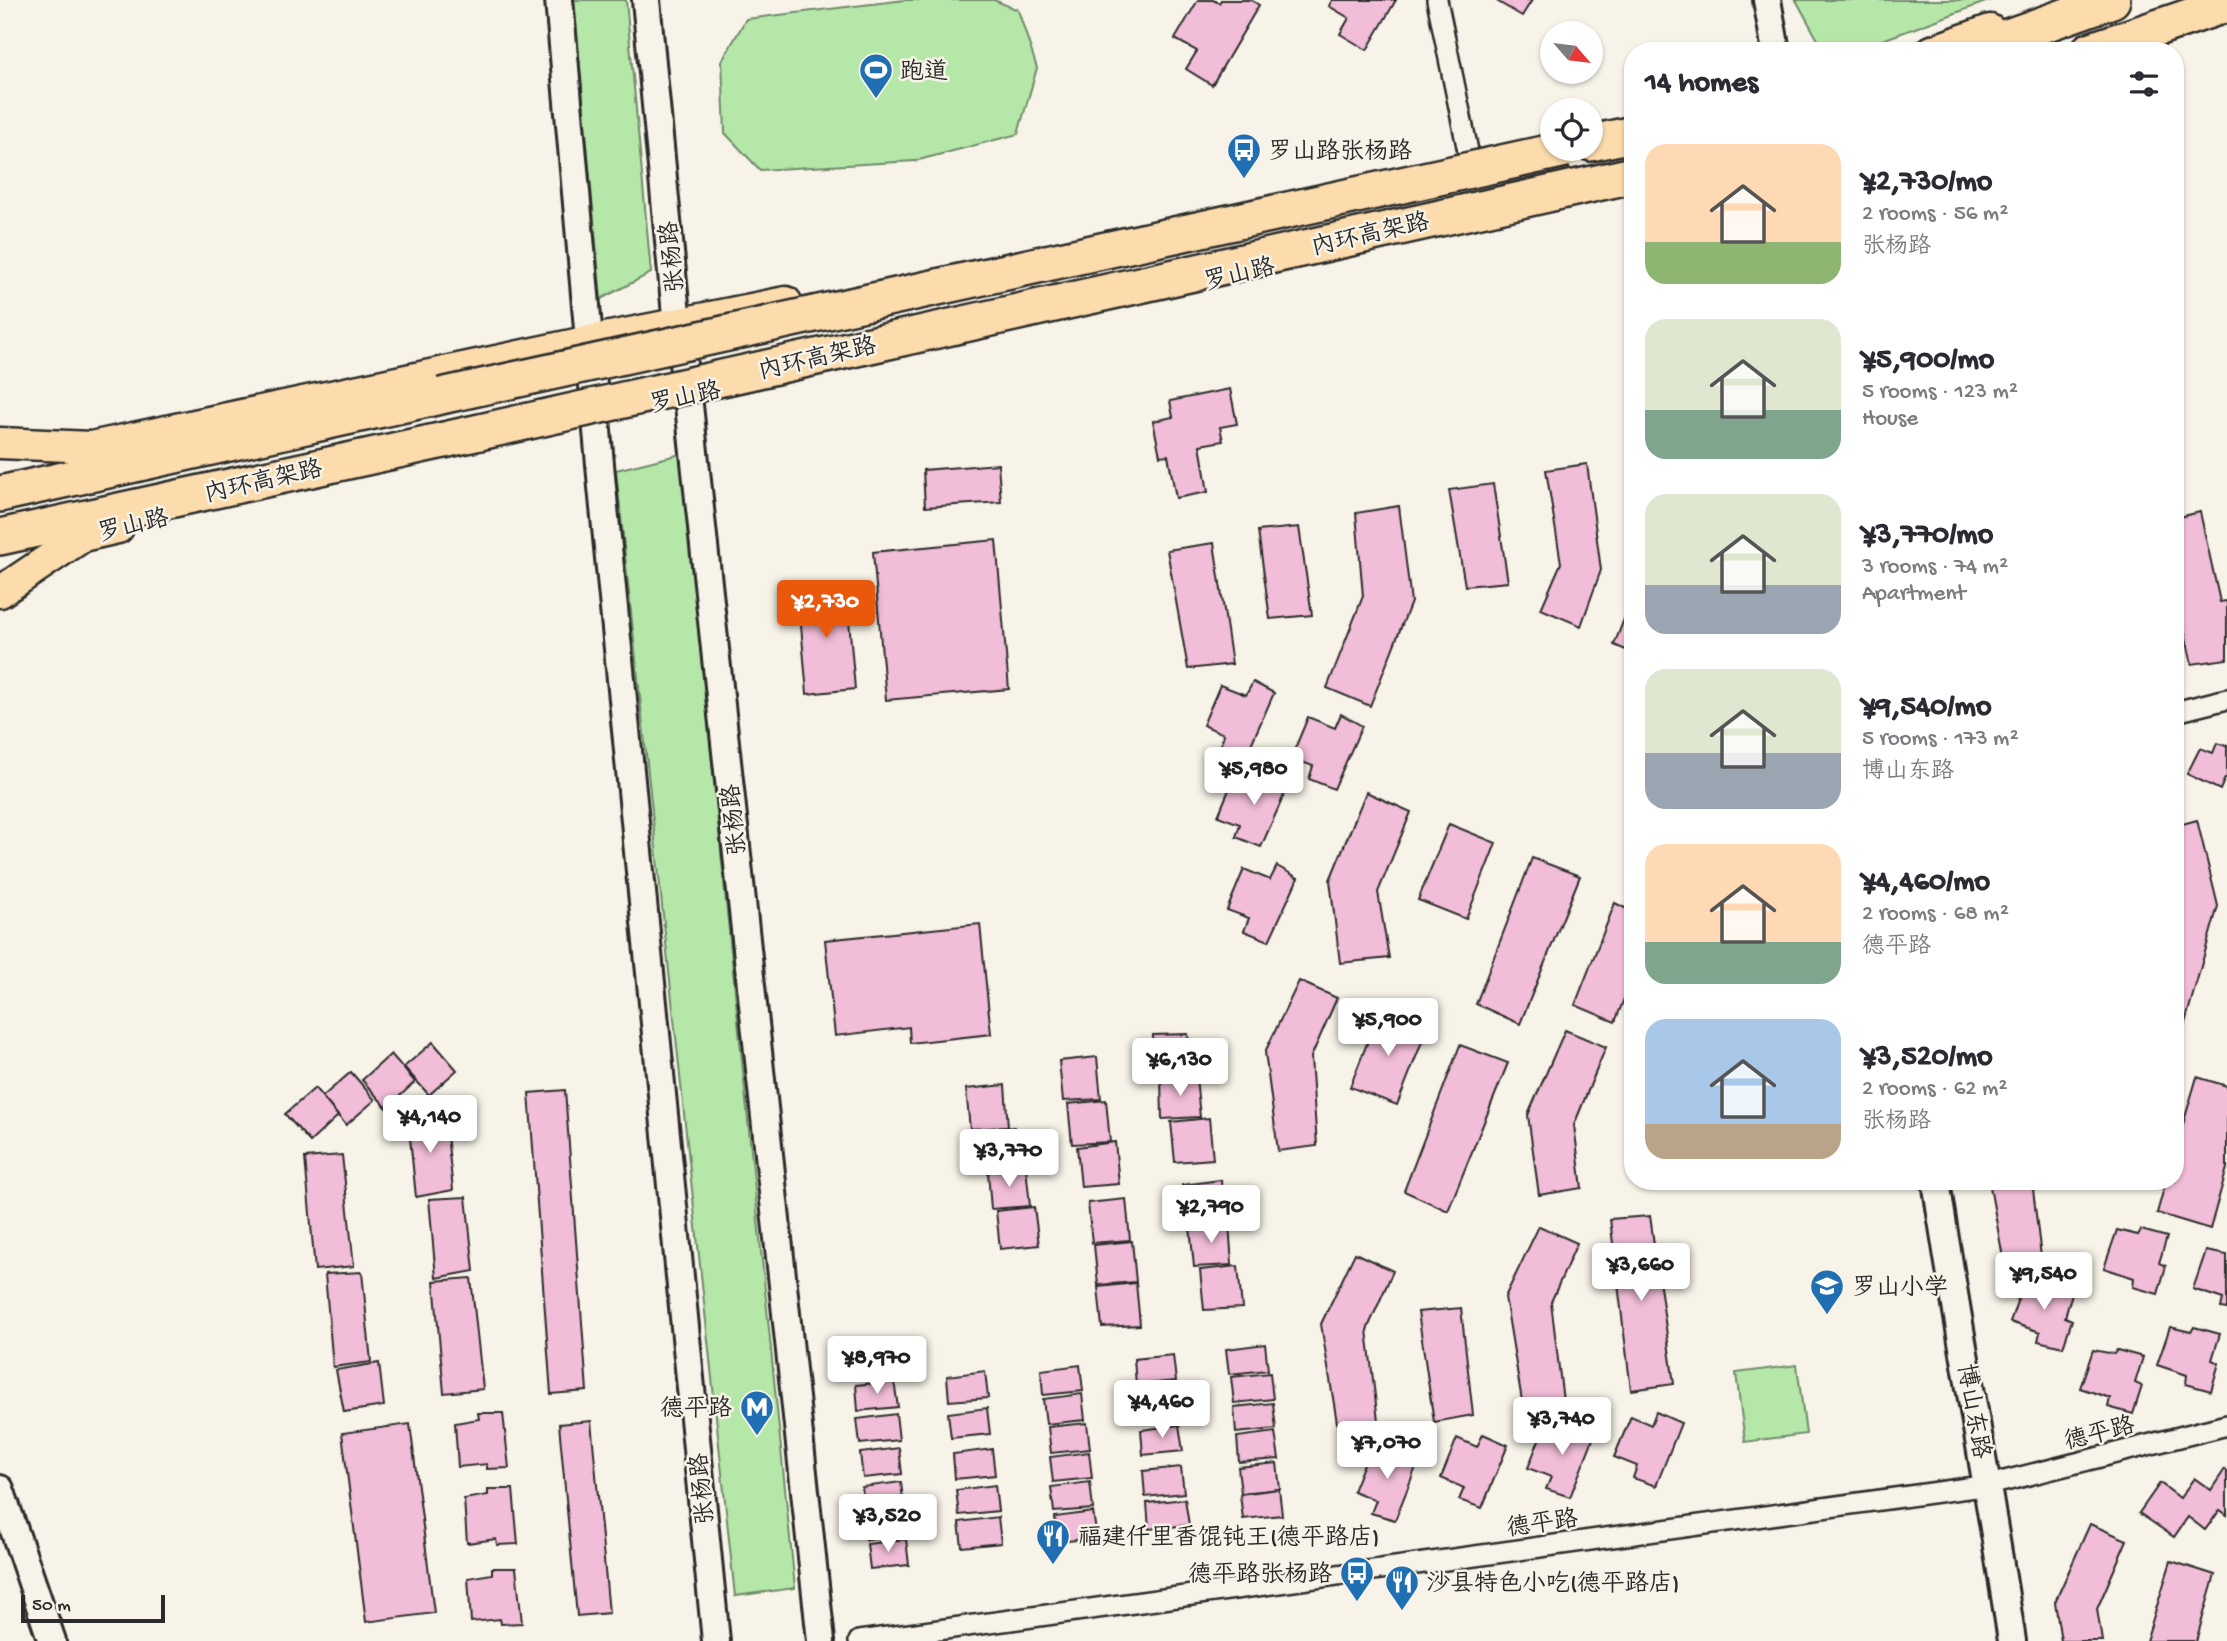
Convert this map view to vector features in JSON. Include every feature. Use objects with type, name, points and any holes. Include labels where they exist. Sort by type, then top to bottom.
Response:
[{"type":"highway","points":[[1993,42],[2112,0]]},
{"type":"highway","points":[[2115,42],[2227,4]]},
{"type":"highway","points":[[1603,140],[1624,136]]},
{"type":"highway","name":"内环高架路","points":[[0,494],[1540,155]]},
{"type":"highway","name":"内环高架路","points":[[0,537],[1624,177]]},
{"type":"main road","name":"张杨路","points":[[559,0],[596,415],[716,1641]]},
{"type":"main road","name":"张杨路","points":[[646,0],[677,325],[688,396],[821,1641]]},
{"type":"main road","points":[[1767,0],[1774,42]]},
{"type":"main road","points":[[1957,42],[2073,0]]},
{"type":"main road","points":[[2148,42],[2227,15]]},
{"type":"main road","points":[[1603,127],[1624,123]]},
{"type":"main road","points":[[0,443],[91,447],[1540,141]]},
{"type":"main road","name":"罗山路","points":[[0,592],[83,536],[596,415],[1624,187]]},
{"type":"main road","name":"博山东路","points":[[1937,1190],[1950,1275],[1989,1485],[2012,1641]]},
{"type":"main road","points":[[0,1489],[52,1641]]},
{"type":"street","points":[[1437,0],[1469,156]]},
{"type":"street","points":[[2184,710],[2227,699]]},
{"type":"street","name":"德平路","points":[[859,1641],[1989,1485],[2227,1425]]},
{"type":"green space","points":[[574,0],[626,0],[651,273],[601,299]]},
{"type":"green space","name":"跑道","points":[[905,0],[994,0],[1018,10],[1037,68],[1018,134],[915,161],[760,170],[725,133],[722,61],[746,19]]},
{"type":"green space","points":[[1796,0],[1991,0],[1877,42],[1819,42]]},
{"type":"green space","points":[[681,454],[795,1588],[735,1596],[616,470]]},
{"type":"green space","points":[[1797,1365],[1806,1434],[1745,1442],[1736,1373]]},
{"type":"building","points":[[1198,0],[1213,0],[1219,3],[1221,0],[1251,0],[1259,5],[1212,85],[1186,69],[1197,51],[1175,39]]},
{"type":"building","points":[[1332,0],[1396,0],[1367,50],[1340,34],[1349,18],[1329,6]]},
{"type":"building","points":[[1495,0],[1532,0],[1522,16]]},
{"type":"building","points":[[1230,389],[1237,424],[1220,427],[1223,441],[1200,445],[1208,492],[1176,498],[1168,455],[1160,456],[1153,421],[1173,417],[1170,401]]},
{"type":"building","points":[[998,464],[1001,502],[925,507],[923,470]]},
{"type":"building","points":[[1587,464],[1601,570],[1581,626],[1541,609],[1561,563],[1546,470]]},
{"type":"building","points":[[1493,484],[1508,582],[1465,586],[1449,490]]},
{"type":"building","points":[[1399,506],[1411,602],[1370,706],[1327,688],[1363,596],[1356,513]]},
{"type":"building","points":[[2200,512],[2220,602],[2227,601],[2227,659],[2192,664],[2184,630],[2184,516]]},
{"type":"building","points":[[1299,527],[1312,615],[1270,619],[1258,531]]},
{"type":"building","points":[[996,540],[1009,689],[886,700],[873,552]]},
{"type":"building","points":[[1214,543],[1232,664],[1188,669],[1167,550]]},
{"type":"building","points":[[846,586],[855,689],[807,694],[798,591]]},
{"type":"building","points":[[1624,619],[1624,649],[1614,645]]},
{"type":"building","points":[[1253,682],[1274,693],[1246,756],[1220,747],[1224,734],[1203,725],[1220,685],[1246,695]]},
{"type":"building","points":[[1341,714],[1362,726],[1334,789],[1309,779],[1313,766],[1291,758],[1308,717],[1335,728]]},
{"type":"building","points":[[2217,743],[2227,744],[2227,779],[2225,778],[2220,790],[2187,774],[2200,748],[2213,753]]},
{"type":"building","points":[[1268,772],[1289,784],[1261,847],[1236,837],[1240,824],[1218,816],[1235,775],[1261,786]]},
{"type":"building","points":[[1366,792],[1411,812],[1378,892],[1389,958],[1340,963],[1330,880]]},
{"type":"building","points":[[2197,820],[2218,906],[2184,1026],[2184,824]]},
{"type":"building","points":[[1449,824],[1496,843],[1466,919],[1418,900]]},
{"type":"building","points":[[1532,858],[1580,876],[1520,1024],[1476,1004]]},
{"type":"building","points":[[1277,866],[1298,878],[1269,941],[1244,931],[1249,918],[1227,910],[1244,869],[1270,880]]},
{"type":"building","points":[[1615,903],[1624,908],[1624,999],[1615,1022],[1575,1005]]},
{"type":"building","points":[[980,924],[991,1034],[910,1043],[909,1027],[835,1036],[825,940]]},
{"type":"building","points":[[1299,981],[1337,998],[1311,1057],[1317,1146],[1278,1151],[1265,1052]]},
{"type":"building","points":[[1380,1010],[1427,1029],[1397,1105],[1350,1087]]},
{"type":"building","points":[[1565,1030],[1606,1047],[1574,1125],[1582,1188],[1539,1195],[1528,1115]]},
{"type":"building","points":[[1188,1034],[1192,1074],[1154,1077],[1153,1035]]},
{"type":"building","points":[[433,1042],[457,1070],[429,1095],[404,1067]]},
{"type":"building","points":[[1460,1045],[1508,1063],[1448,1211],[1404,1191]]},
{"type":"building","points":[[391,1054],[415,1082],[387,1108],[362,1080]]},
{"type":"building","points":[[1097,1057],[1101,1099],[1063,1101],[1059,1061]]},
{"type":"building","points":[[351,1072],[375,1100],[346,1125],[322,1097]]},
{"type":"building","points":[[1161,1077],[1196,1077],[1200,1117],[1162,1119]]},
{"type":"building","points":[[2197,1077],[2227,1086],[2227,1168],[2210,1229],[2157,1213],[2163,1190],[2184,1190],[2184,1121]]},
{"type":"building","points":[[1005,1085],[1008,1127],[970,1129],[966,1089]]},
{"type":"building","points":[[315,1088],[338,1116],[310,1142],[285,1114]]},
{"type":"building","points":[[565,1090],[587,1391],[551,1394],[529,1093]]},
{"type":"building","points":[[1106,1100],[1110,1142],[1072,1144],[1068,1104]]},
{"type":"building","points":[[445,1116],[453,1190],[416,1197],[408,1118]]},
{"type":"building","points":[[1209,1118],[1213,1159],[1175,1162],[1171,1122]]},
{"type":"building","points":[[1014,1127],[1018,1165],[979,1168],[976,1131]]},
{"type":"building","points":[[1115,1142],[1119,1184],[1081,1187],[1077,1147]]},
{"type":"building","points":[[342,1155],[354,1266],[315,1270],[305,1158]]},
{"type":"building","points":[[1026,1167],[1030,1206],[991,1209],[988,1172]]},
{"type":"building","points":[[1221,1180],[1224,1222],[1186,1225],[1182,1185]]},
{"type":"building","points":[[1991,1190],[2033,1190],[2043,1274],[2007,1279]]},
{"type":"building","points":[[466,1197],[474,1271],[436,1278],[429,1199]]},
{"type":"building","points":[[1126,1199],[1130,1240],[1092,1243],[1088,1203]]},
{"type":"building","points":[[1034,1207],[1039,1245],[1000,1249],[996,1211]]},
{"type":"building","points":[[1650,1216],[1674,1384],[1631,1390],[1610,1219]]},
{"type":"building","points":[[1229,1223],[1232,1265],[1194,1267],[1190,1227]]},
{"type":"building","points":[[1539,1226],[1577,1243],[1551,1302],[1563,1401],[1523,1407],[1505,1297]]},
{"type":"building","points":[[2117,1230],[2138,1235],[2141,1230],[2167,1237],[2159,1263],[2166,1266],[2158,1294],[2133,1287],[2134,1278],[2104,1268]]},
{"type":"building","points":[[1132,1241],[1136,1282],[1098,1285],[1094,1245]]},
{"type":"building","points":[[2206,1251],[2227,1255],[2227,1309],[2221,1308],[2223,1299],[2193,1289]]},
{"type":"building","points":[[1355,1253],[1393,1271],[1367,1330],[1379,1429],[1339,1435],[1321,1324]]},
{"type":"building","points":[[1238,1266],[1242,1308],[1204,1310],[1200,1270]]},
{"type":"building","points":[[362,1272],[371,1362],[333,1367],[325,1274]]},
{"type":"building","points":[[471,1278],[483,1389],[444,1393],[434,1281]]},
{"type":"building","points":[[1136,1283],[1140,1325],[1102,1327],[1098,1287]]},
{"type":"building","points":[[2047,1283],[2073,1290],[2065,1317],[2072,1320],[2063,1347],[2038,1341],[2040,1332],[2010,1322],[2023,1284],[2044,1288]]},
{"type":"building","points":[[1461,1308],[1473,1415],[1434,1422],[1418,1312]]},
{"type":"building","points":[[2170,1327],[2191,1332],[2194,1327],[2220,1334],[2212,1360],[2219,1363],[2211,1391],[2186,1384],[2187,1375],[2157,1365]]},
{"type":"building","points":[[1265,1344],[1268,1370],[1229,1374],[1226,1349]]},
{"type":"building","points":[[2093,1350],[2114,1354],[2117,1350],[2143,1357],[2135,1383],[2142,1386],[2133,1414],[2108,1407],[2110,1398],[2080,1388]]},
{"type":"building","points":[[1173,1355],[1176,1381],[1136,1385],[1134,1359]]},
{"type":"building","points":[[379,1363],[384,1406],[344,1412],[336,1370]]},
{"type":"building","points":[[1080,1365],[1083,1391],[1043,1395],[1041,1370]]},
{"type":"building","points":[[985,1371],[988,1398],[949,1401],[947,1376]]},
{"type":"building","points":[[1270,1373],[1273,1399],[1234,1403],[1231,1377]]},
{"type":"building","points":[[894,1381],[898,1407],[858,1411],[856,1385]]},
{"type":"building","points":[[1176,1390],[1179,1416],[1139,1420],[1137,1395]]},
{"type":"building","points":[[1082,1394],[1085,1420],[1046,1424],[1043,1399]]},
{"type":"building","points":[[1273,1403],[1276,1429],[1236,1433],[1234,1407]]},
{"type":"building","points":[[987,1408],[990,1434],[951,1438],[948,1413]]},
{"type":"building","points":[[1656,1412],[1681,1423],[1656,1486],[1633,1478],[1637,1466],[1614,1457],[1631,1416],[1651,1425]]},
{"type":"building","points":[[478,1413],[503,1413],[509,1468],[487,1469],[487,1464],[458,1467],[455,1423],[479,1419]]},
{"type":"building","points":[[896,1414],[899,1440],[860,1444],[857,1419]]},
{"type":"building","points":[[591,1421],[609,1613],[577,1616],[559,1424]]},
{"type":"building","points":[[1087,1423],[1090,1449],[1051,1453],[1048,1427]]},
{"type":"building","points":[[1570,1423],[1595,1434],[1570,1497],[1546,1489],[1551,1477],[1528,1468],[1544,1427],[1565,1436]]},
{"type":"building","points":[[410,1424],[434,1613],[366,1622],[342,1433]]},
{"type":"building","points":[[1179,1425],[1183,1451],[1143,1455],[1141,1430]]},
{"type":"building","points":[[1275,1432],[1279,1459],[1239,1462],[1237,1437]]},
{"type":"building","points":[[1483,1434],[1508,1445],[1482,1508],[1459,1500],[1464,1488],[1441,1478],[1457,1438],[1477,1447]]},
{"type":"building","points":[[1395,1446],[1420,1457],[1395,1520],[1371,1513],[1376,1500],[1353,1491],[1369,1451],[1390,1460]]},
{"type":"building","points":[[899,1448],[902,1474],[863,1478],[860,1453]]},
{"type":"building","points":[[992,1449],[995,1475],[955,1479],[953,1454]]},
{"type":"building","points":[[1089,1452],[1092,1478],[1053,1482],[1050,1457]]},
{"type":"building","points":[[1277,1463],[1280,1489],[1241,1493],[1238,1467]]},
{"type":"building","points":[[1181,1467],[1184,1493],[1145,1497],[1143,1471]]},
{"type":"building","points":[[2225,1469],[2227,1515],[2220,1510],[2205,1530],[2188,1517],[2174,1537],[2139,1513],[2160,1483],[2180,1498],[2194,1478],[2211,1490]]},
{"type":"building","points":[[901,1482],[904,1508],[865,1512],[862,1487]]},
{"type":"building","points":[[1090,1482],[1093,1509],[1054,1512],[1051,1487]]},
{"type":"building","points":[[995,1485],[998,1511],[959,1515],[956,1490]]},
{"type":"building","points":[[488,1489],[513,1489],[518,1544],[497,1545],[496,1539],[467,1543],[464,1499],[488,1495]]},
{"type":"building","points":[[1279,1489],[1282,1515],[1243,1519],[1240,1494]]},
{"type":"building","points":[[1185,1499],[1189,1525],[1149,1529],[1147,1503]]},
{"type":"building","points":[[902,1510],[905,1536],[866,1540],[863,1515]]},
{"type":"building","points":[[1093,1512],[1097,1538],[1057,1542],[1055,1517]]},
{"type":"building","points":[[998,1517],[1001,1543],[962,1547],[959,1522]]},
{"type":"building","points":[[2090,1524],[2127,1540],[2097,1609],[2102,1641],[2061,1641],[2055,1602]]},
{"type":"building","points":[[906,1539],[909,1565],[870,1569],[867,1544]]},
{"type":"building","points":[[2171,1561],[2215,1575],[2196,1641],[2146,1641]]},
{"type":"building","points":[[492,1568],[516,1568],[522,1623],[501,1624],[500,1619],[471,1622],[468,1578],[492,1574]]},
{"type":"place","name":"跑道","points":[[876,100]]},
{"type":"place","name":"罗山路张杨路","points":[[1244,180]]},
{"type":"place","name":"罗山小学","points":[[1827,1316]]},
{"type":"place","name":"德平路","points":[[757,1437]]},
{"type":"place","name":"福建仟里香馄钝王(德平路店)","points":[[1053,1566]]},
{"type":"place","name":"德平路张杨路","points":[[1357,1603]]},
{"type":"place","name":"沙县特色小吃(德平路店)","points":[[1402,1612]]}]
